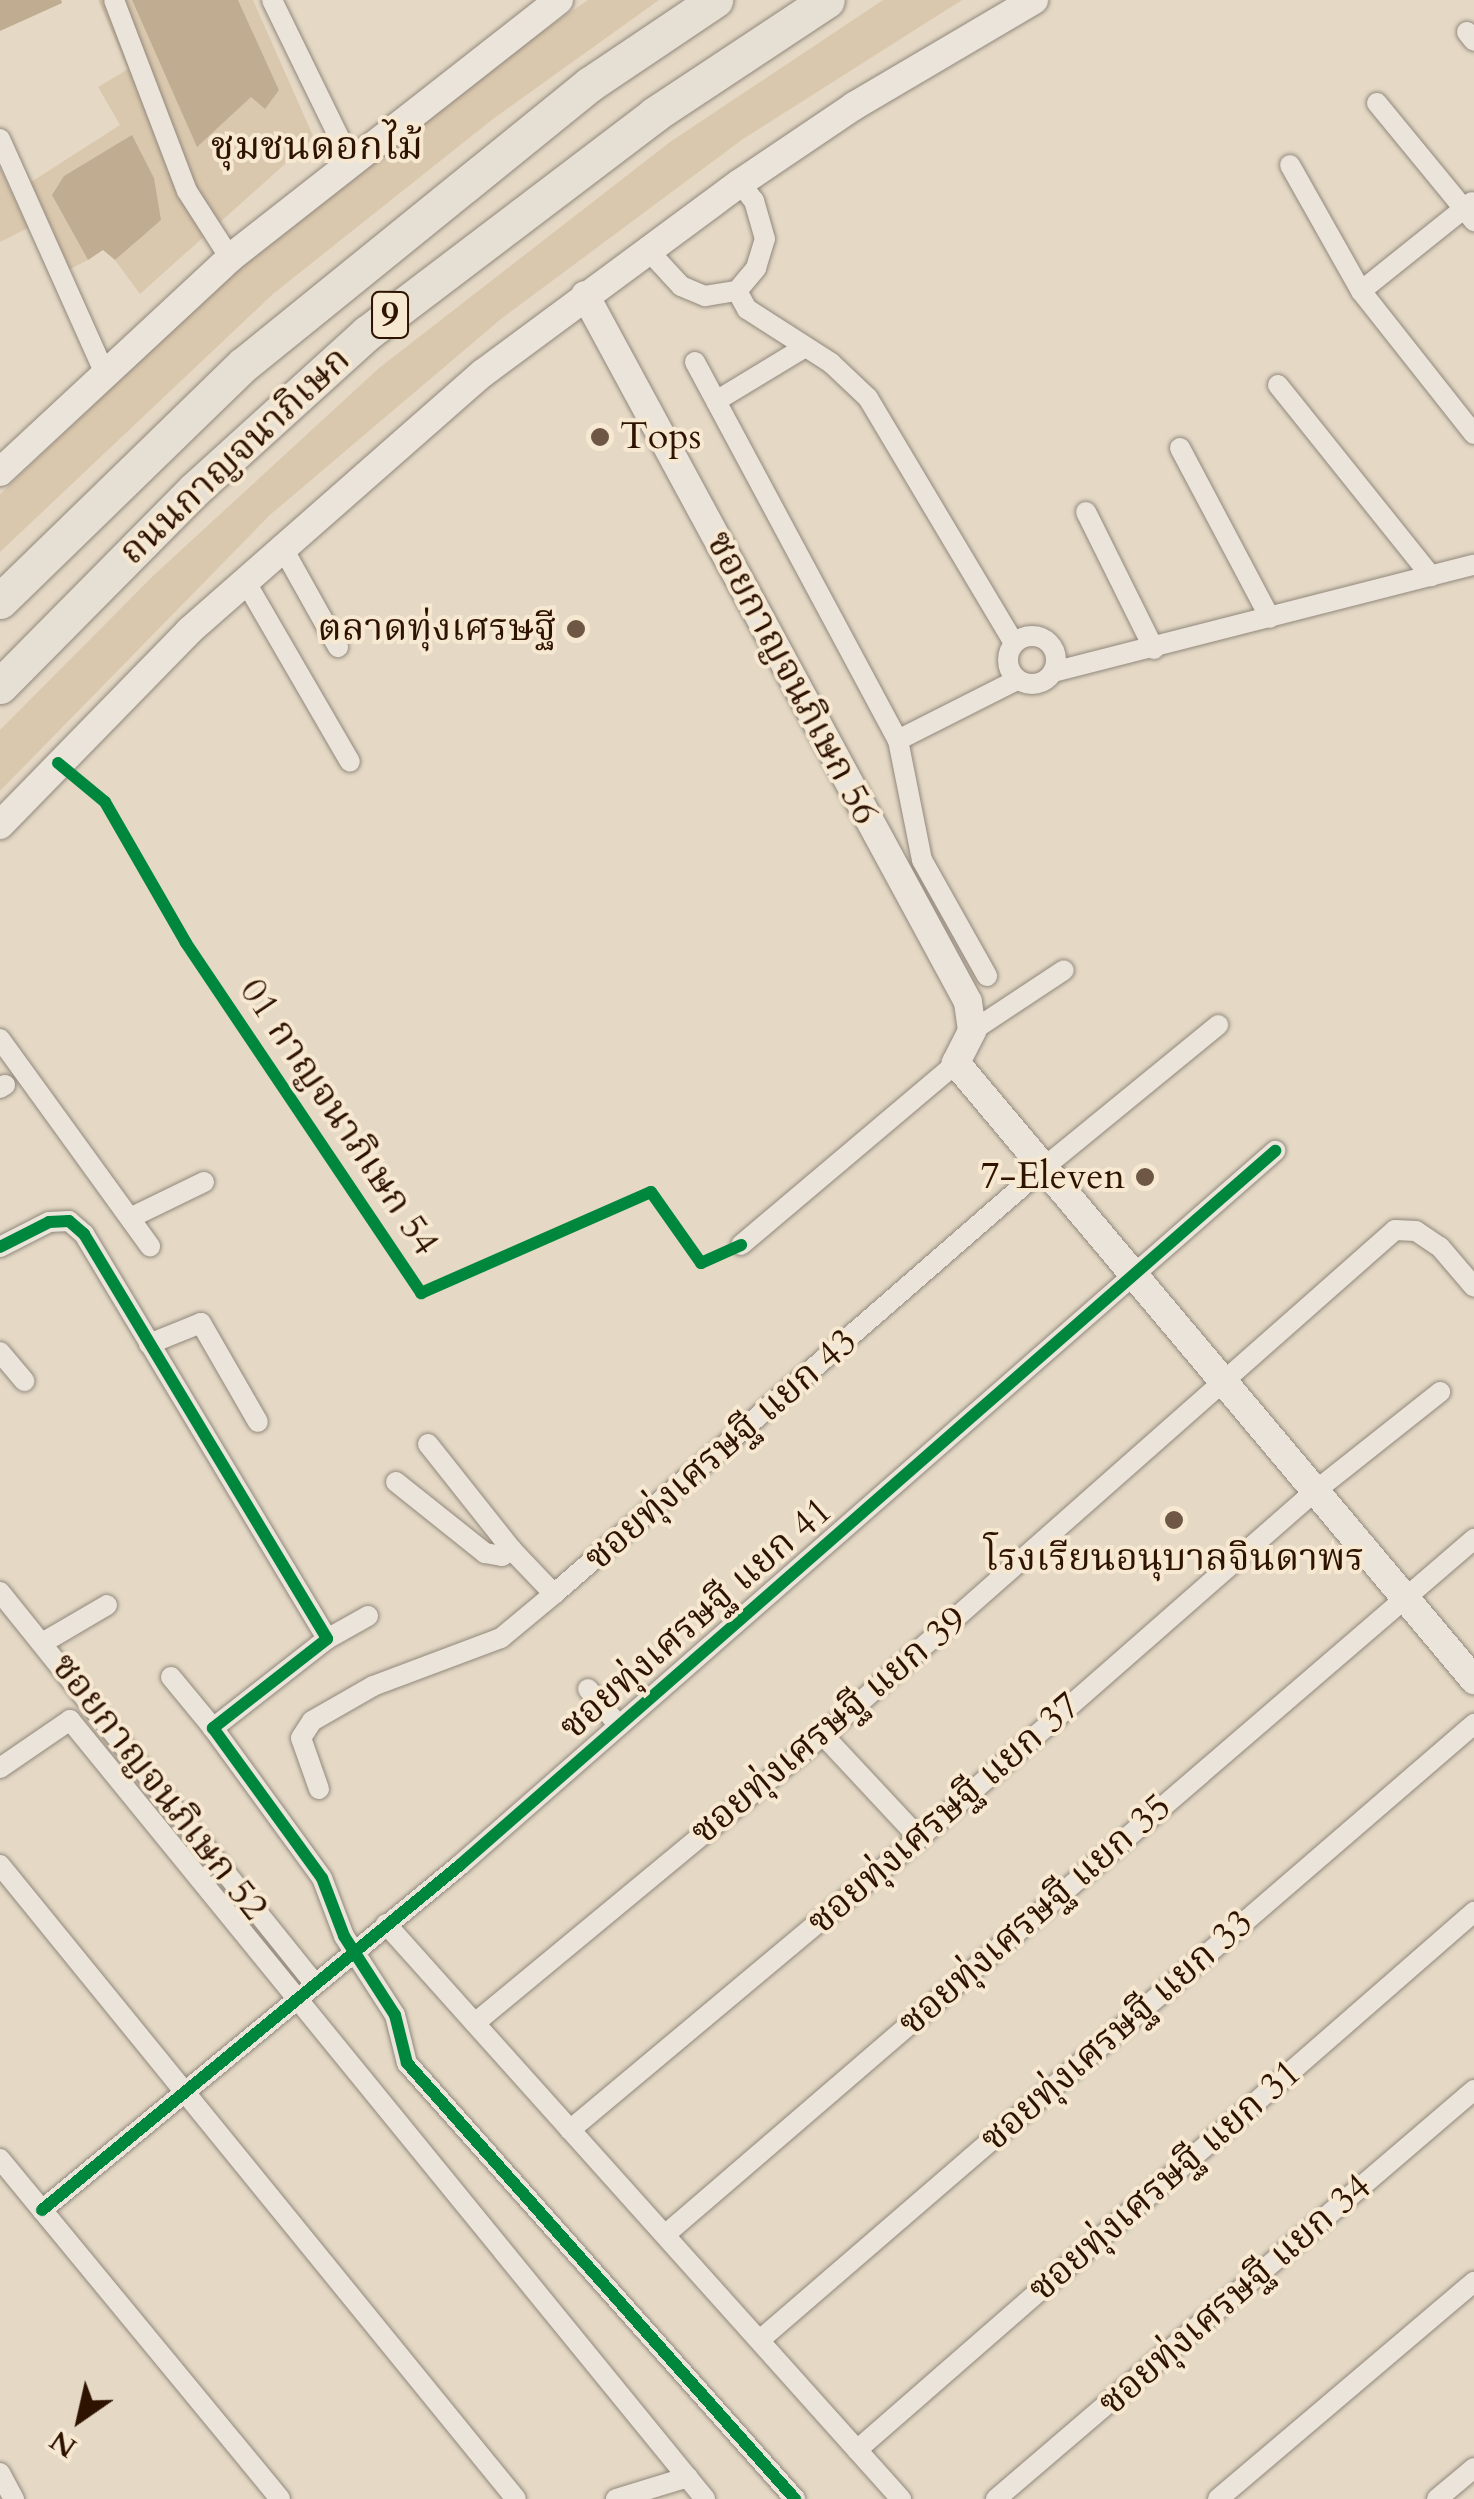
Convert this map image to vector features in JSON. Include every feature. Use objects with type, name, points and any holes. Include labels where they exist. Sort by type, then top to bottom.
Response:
[{"type":"highway","name":"ถนนกาญจนาภิเษก","points":[[0,602],[303,314],[590,84],[715,0]]},
{"type":"highway","name":"ถนนกาญจนาภิเษก","points":[[0,686],[195,489],[367,332],[655,114],[826,0]]},
{"type":"main road","points":[[0,826],[244,579],[400,440],[584,295],[740,183],[1034,0]]},
{"type":"main road","points":[[0,472],[104,371],[230,258],[541,5]]},
{"type":"main road","name":"ซอยกาญจนภิเษก 56","points":[[584,295],[968,1002],[972,1031]]},
{"type":"main road","points":[[972,1031],[956,1063],[1041,1170],[1474,1680]]},
{"type":"street","points":[[114,0],[187,192],[230,258]]},
{"type":"street","points":[[272,0],[350,160]]},
{"type":"street","points":[[1361,291],[1471,210],[1377,103]]},
{"type":"street","points":[[0,139],[104,371]]},
{"type":"street","points":[[1290,165],[1361,291],[1474,434]]},
{"type":"street","points":[[648,249],[681,286],[705,296],[737,291],[756,268],[766,239],[754,201],[740,183]]},
{"type":"street","points":[[737,291],[747,309],[868,398],[1014,643]]},
{"type":"street","points":[[716,401],[805,348]]},
{"type":"street","points":[[695,362],[898,740],[922,860],[987,976]]},
{"type":"street","points":[[1278,386],[1432,576]]},
{"type":"street","points":[[1180,448],[1270,618]]},
{"type":"street","points":[[1086,512],[1154,648]]},
{"type":"street","points":[[282,545],[338,647]]},
{"type":"street","points":[[898,740],[1018,680],[1034,684],[1054,672],[1474,565]]},
{"type":"street","points":[[244,579],[350,762]]},
{"type":"street","points":[[1018,680],[1007,658],[1014,643],[1032,636],[1050,644],[1054,672]]},
{"type":"street","points":[[972,1031],[1064,970]]},
{"type":"street","name":"ซอยทุ่งเศรษฐี แยก 43","points":[[428,1444],[512,1550],[554,1594],[1041,1170],[1218,1026]]},
{"type":"street","points":[[0,1039],[82,1158],[132,1217],[150,1246]]},
{"type":"street","points":[[741,1245],[956,1063]]},
{"type":"street","name":"ซอยทุ่งเศรษฐี แยก 41","points":[[42,2210],[188,2093],[620,1726],[1276,1152]]},
{"type":"street","points":[[132,1217],[204,1182]]},
{"type":"street","points":[[0,1246],[49,1222],[69,1221],[149,1344],[328,1639]]},
{"type":"street","name":"ซอยทุ่งเศรษฐี แยก 39","points":[[475,2024],[822,1735],[1395,1230],[1416,1231],[1474,1287]]},
{"type":"street","points":[[149,1344],[200,1323],[258,1422]]},
{"type":"street","points":[[0,1352],[24,1380]]},
{"type":"street","name":"ซอยทุ่งเศรษฐี แยก 37","points":[[570,2130],[919,1838],[1314,1492],[1440,1392]]},
{"type":"street","points":[[396,1482],[484,1553],[502,1556],[512,1550]]},
{"type":"street","name":"ซอยทุ่งเศรษฐี แยก 35","points":[[666,2234],[1474,1539]]},
{"type":"street","name":"ซอยกาญจนภิเษก 52","points":[[0,1592],[315,1984]]},
{"type":"street","points":[[319,1789],[301,1738],[312,1721],[373,1686],[501,1638],[554,1594]]},
{"type":"street","points":[[44,1642],[107,1605]]},
{"type":"street","points":[[213,1728],[328,1639],[368,1616]]},
{"type":"street","points":[[171,1677],[322,1878],[355,1952],[395,2014],[407,2063],[796,2499]]},
{"type":"street","points":[[588,1689],[620,1726]]},
{"type":"street","points":[[0,1768],[70,1720],[705,2499]]},
{"type":"street","name":"ซอยทุ่งเศรษฐี แยก 33","points":[[761,2339],[1474,1724]]},
{"type":"street","points":[[822,1735],[919,1838]]},
{"type":"street","points":[[0,1865],[516,2499]]},
{"type":"street","name":"ซอยทุ่งเศรษฐี แยก 31","points":[[857,2450],[1474,1912]]},
{"type":"street","points":[[386,1924],[901,2499]]},
{"type":"street","name":"ซอยทุ่งเศรษฐี แยก 34","points":[[996,2499],[1474,2090]]},
{"type":"street","points":[[0,2158],[280,2499]]},
{"type":"street","points":[[1218,2499],[1474,2282]]},
{"type":"street","points":[[1438,2499],[1474,2468]]},
{"type":"street","points":[[0,2473],[14,2499]]},
{"type":"street","points":[[616,2499],[688,2478]]},
{"type":"shaded area","points":[[0,0],[61,0],[62,3],[0,31]]},
{"type":"shaded area","points":[[98,0],[132,0],[197,146],[251,96],[279,90],[238,0],[253,0],[314,138],[140,294],[115,260],[161,219],[52,194],[88,260],[70,269],[31,182],[120,125],[98,87],[128,69]]},
{"type":"shaded area","points":[[132,0],[238,0],[279,90],[265,109],[251,97],[197,147]]},
{"type":"shaded area","points":[[588,0],[659,0],[493,119],[273,294],[0,552],[0,494],[241,265],[490,67]]},
{"type":"shaded area","points":[[883,0],[962,0],[743,139],[501,319],[270,515],[0,791],[0,730],[154,575],[379,368],[670,142]]},
{"type":"shaded area","points":[[132,135],[154,178],[161,220],[115,260],[103,250],[88,260],[52,195],[64,176]]},
{"type":"shaded area","points":[[0,167],[28,228],[0,242]]},
{"type":"cycle path","name":"01 กาญจนาภิเษก 54","points":[[58,763],[105,802],[186,943],[421,1293],[651,1192],[701,1263],[741,1245]]},
{"type":"cycle path","points":[[42,2210],[460,1865],[1275,1151]]},
{"type":"cycle path","points":[[0,1247],[49,1222],[69,1221],[84,1234],[327,1639],[213,1728],[322,1878],[344,1936],[395,2015],[407,2063],[795,2499]]},
{"type":"place","name":"Tops","points":[[600,437]]},
{"type":"place","name":"ตลาดทุ่งเศรษฐี","points":[[576,629]]},
{"type":"place","name":"7-Eleven","points":[[1145,1177]]},
{"type":"place","name":"โรงเรียนอนุบาลจินดาพร","points":[[1174,1520]]},
{"type":"district","name":"ชุมชนดอกไม้","points":[[317,147]]}]
